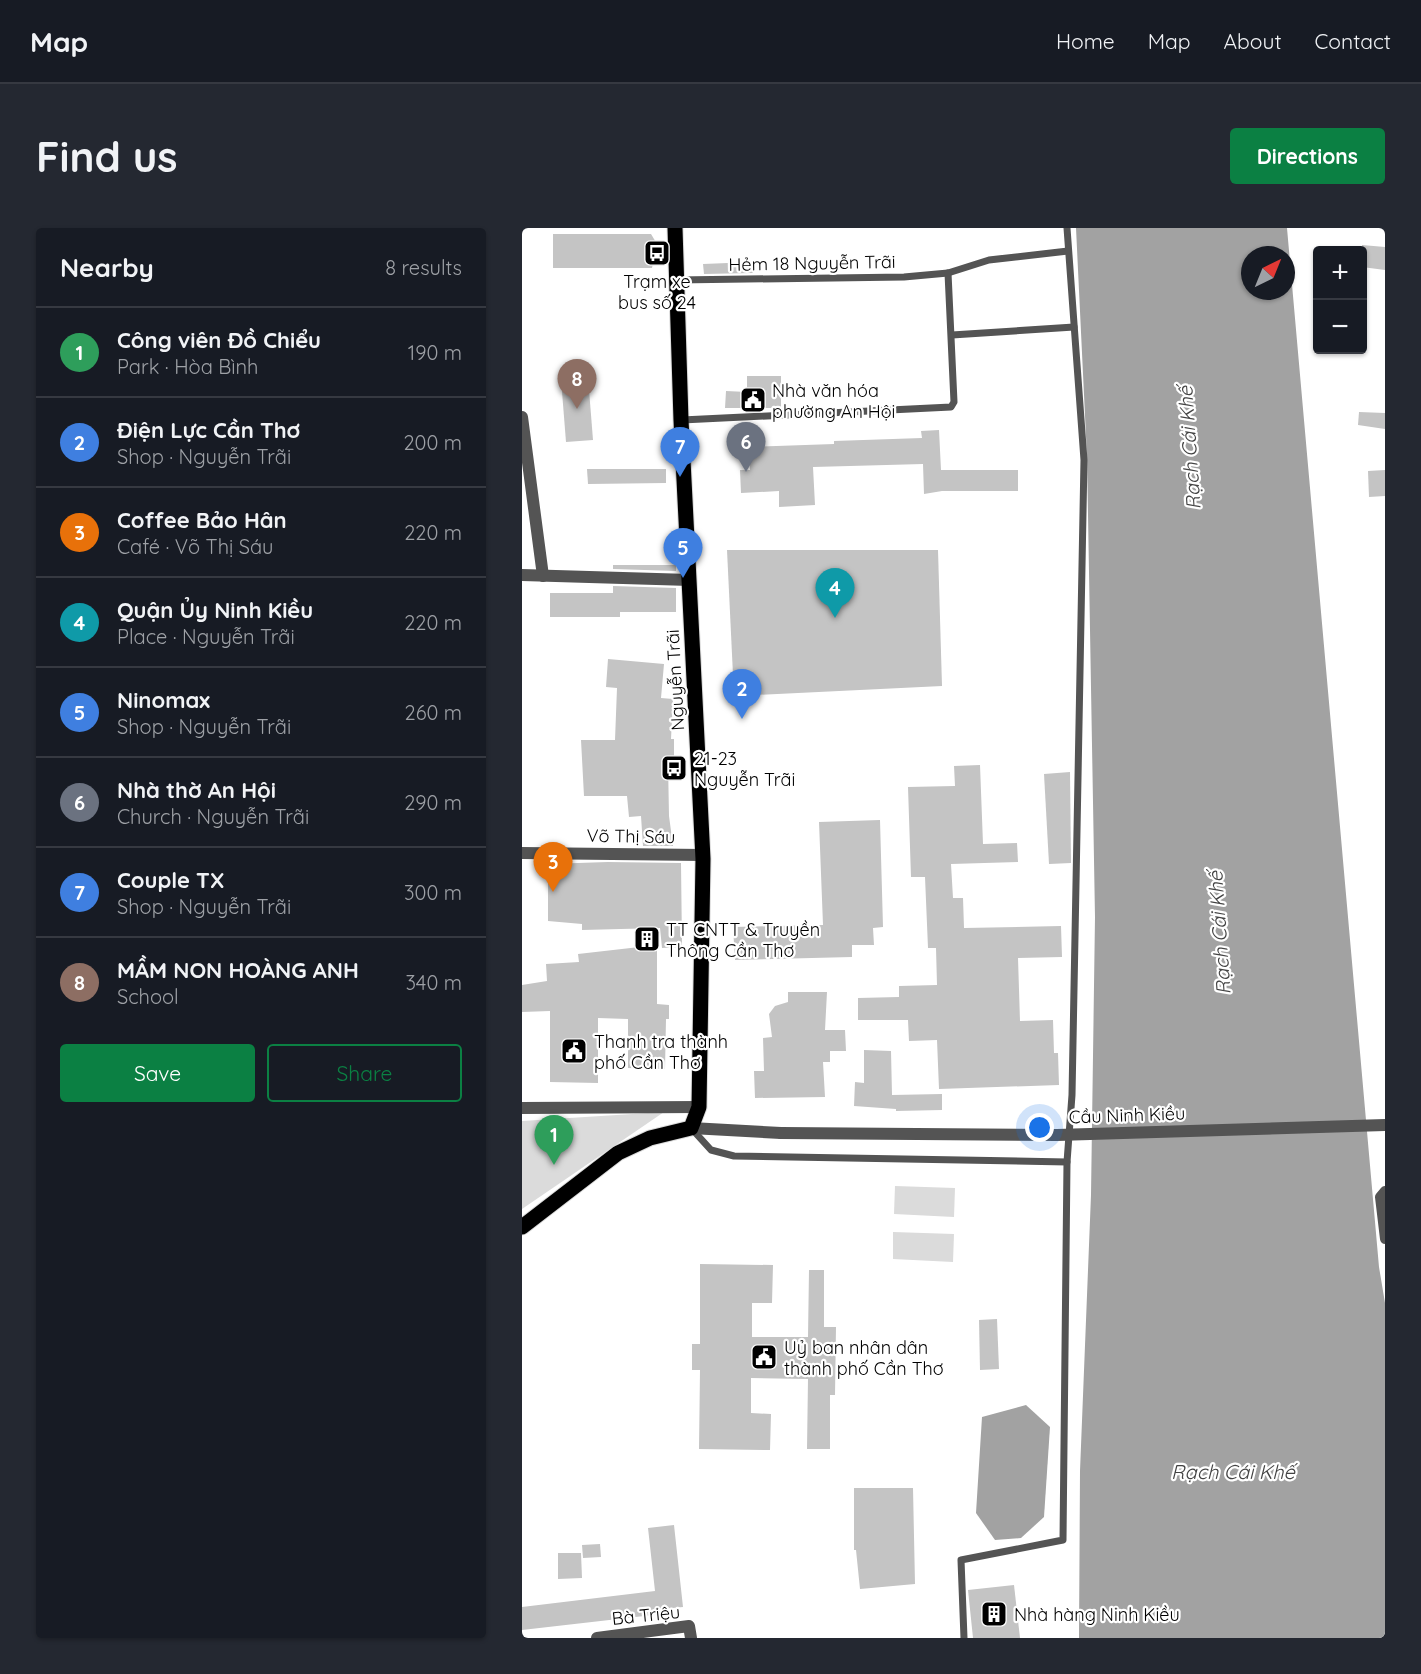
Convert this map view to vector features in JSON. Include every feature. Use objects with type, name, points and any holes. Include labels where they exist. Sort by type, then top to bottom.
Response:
[{"type":"main road","name":"Nguyễn Trãi","points":[[675,228],[681,420],[703,855],[699,1107],[691,1128]]},
{"type":"main road","points":[[522,1227],[618,1153],[650,1138],[691,1128]]},
{"type":"street","points":[[522,417],[543,576]]},
{"type":"street","points":[[522,575],[690,580]]},
{"type":"street","name":"Võ Thị Sáu","points":[[522,853],[703,855]]},
{"type":"street","points":[[522,1108],[699,1107]]},
{"type":"street","name":"Cầu Ninh Kiều","points":[[691,1128],[781,1132],[1057,1135],[1385,1125]]},
{"type":"street","points":[[1385,1191],[1380,1197],[1385,1239]]},
{"type":"street","name":"Bà Triệu","points":[[597,1638],[689,1626],[691,1638]]},
{"type":"lane","points":[[964,1638],[962,1560],[1064,1540],[1067,1162],[1072,1095],[1084,460],[1067,228]]},
{"type":"lane","name":"Hẻm 18 Nguyễn Trãi","points":[[677,280],[876,279],[948,273],[975,262],[1068,251]]},
{"type":"lane","points":[[681,420],[948,408],[954,402],[948,273]]},
{"type":"lane","points":[[952,334],[1074,327]]},
{"type":"lane","points":[[691,1128],[711,1150],[734,1156],[1067,1162]]},
{"type":"shaded area","points":[[664,1112],[522,1209],[522,1121]]},
{"type":"shaded area","points":[[895,1186],[955,1188],[954,1217],[894,1214]]},
{"type":"shaded area","points":[[893,1232],[954,1234],[953,1262],[893,1259]]},
{"type":"water","name":"Rạch Cái Khế","points":[[1076,228],[1287,228],[1289,246],[1241,246],[1241,300],[1293,300],[1379,1267],[1385,1303],[1385,1638],[1079,1638],[1080,1471],[1091,1195],[1095,917],[1087,457]]},
{"type":"water","points":[[1026,1405],[1050,1427],[1044,1517],[1021,1538],[995,1540],[976,1513],[982,1417]]},
{"type":"building","points":[[553,234],[651,234],[657,244],[652,268],[553,268]]},
{"type":"building","points":[[1362,245],[1385,247],[1385,270],[1367,268],[1367,246]]},
{"type":"building","points":[[753,262],[753,273],[704,274],[703,264]]},
{"type":"building","name":"Nhà văn hóa phường An Hội","points":[[747,376],[781,376],[781,408],[725,408],[726,391],[747,392]]},
{"type":"building","points":[[588,377],[593,440],[566,442],[561,379]]},
{"type":"building","points":[[1359,412],[1385,413],[1385,429],[1358,425]]},
{"type":"building","points":[[939,430],[941,470],[1018,470],[1018,491],[942,491],[924,494],[923,464],[813,467],[815,505],[779,507],[779,491],[741,493],[740,470],[750,470],[749,447],[922,438],[921,431]]},
{"type":"building","points":[[587,469],[666,469],[666,483],[588,484]]},
{"type":"building","points":[[1385,470],[1385,496],[1369,497],[1368,471]]},
{"type":"building","points":[[727,550],[938,550],[942,686],[734,696]]},
{"type":"building","points":[[613,565],[676,565],[676,571],[613,569]]},
{"type":"building","points":[[613,586],[676,588],[676,612],[620,612],[620,617],[550,617],[550,593],[613,593]]},
{"type":"building","points":[[608,659],[664,664],[661,698],[673,699],[671,739],[674,739],[674,763],[668,763],[669,816],[673,846],[643,846],[641,816],[629,817],[627,796],[584,796],[581,740],[615,740],[617,688],[606,687]]},
{"type":"building","points":[[980,765],[983,844],[1017,843],[1018,862],[951,864],[953,898],[963,898],[964,928],[1061,926],[1062,957],[1018,958],[1020,1021],[1053,1020],[1054,1053],[1058,1053],[1059,1085],[939,1089],[937,1040],[909,1041],[908,1020],[858,1020],[858,998],[899,997],[899,986],[937,985],[936,948],[928,948],[925,877],[911,877],[908,787],[955,786],[954,766]]},
{"type":"building","points":[[1070,772],[1071,863],[1049,864],[1044,774]]},
{"type":"building","points":[[880,820],[883,927],[873,928],[874,945],[852,945],[852,957],[735,960],[733,927],[823,925],[819,822]]},
{"type":"building","points":[[681,863],[682,947],[662,948],[660,928],[582,930],[582,924],[548,921],[548,864]]},
{"type":"building","points":[[657,945],[657,1004],[669,1005],[669,1019],[666,1019],[665,1069],[628,1068],[628,1019],[598,1018],[598,1083],[550,1082],[550,1011],[522,1012],[522,985],[547,981],[546,964],[579,962],[578,954]]},
{"type":"building","points":[[788,992],[827,992],[825,1030],[845,1030],[846,1051],[830,1051],[830,1062],[823,1062],[825,1097],[755,1098],[754,1071],[764,1071],[763,1038],[772,1037],[769,1014],[775,1006],[788,1002]]},
{"type":"building","points":[[864,1050],[891,1051],[892,1095],[942,1094],[942,1110],[896,1111],[896,1109],[854,1106],[855,1082],[864,1083]]},
{"type":"building","name":"Uỷ ban nhân dân thành phố Cần Thơ","points":[[700,1264],[773,1265],[772,1303],[752,1303],[752,1337],[808,1337],[809,1270],[824,1270],[824,1327],[836,1327],[835,1395],[830,1395],[830,1449],[807,1449],[808,1379],[751,1378],[751,1413],[771,1414],[770,1450],[699,1449],[700,1370],[692,1370],[692,1344],[700,1344]]},
{"type":"building","points":[[997,1319],[999,1369],[980,1370],[979,1320]]},
{"type":"building","points":[[854,1488],[913,1488],[915,1584],[860,1589],[856,1550],[854,1550]]},
{"type":"building","points":[[674,1525],[683,1607],[652,1610],[653,1615],[522,1630],[522,1607],[655,1591],[648,1528]]},
{"type":"building","points":[[600,1544],[601,1557],[583,1558],[582,1545]]},
{"type":"building","points":[[558,1553],[581,1553],[582,1578],[558,1579]]},
{"type":"building","name":"Nhà hàng Ninh Kiều","points":[[1014,1585],[1020,1638],[973,1638],[968,1590]]},
{"type":"place","name":"Trạm xe bus số 24","points":[[657,253]]},
{"type":"place","name":"Nhà văn hóa phường An Hội","points":[[753,400]]},
{"type":"place","name":"MẦM NON HOÀNG ANH","points":[[577,409]]},
{"type":"place","name":"Nhà thờ An Hội","points":[[746,472]]},
{"type":"place","name":"Couple TX","points":[[680,477]]},
{"type":"place","name":"Ninomax","points":[[683,578]]},
{"type":"place","name":"Quận Ủy Ninh Kiều","points":[[835,618]]},
{"type":"place","name":"Điện Lực Cần Thơ","points":[[742,719]]},
{"type":"place","name":"21-23 Nguyễn Trãi","points":[[674,768]]},
{"type":"place","name":"Coffee Bảo Hân","points":[[553,892]]},
{"type":"place","name":"TT CNTT & Truyền Thông Cần Thơ","points":[[647,939]]},
{"type":"place","name":"Thanh tra thành phố Cần Thơ","points":[[574,1051]]},
{"type":"place","name":"Công viên Đồ Chiểu","points":[[554,1165]]},
{"type":"place","name":"Uỷ ban nhân dân thành phố Cần Thơ","points":[[764,1357]]},
{"type":"place","name":"Nhà hàng Ninh Kiều","points":[[994,1614]]}]
